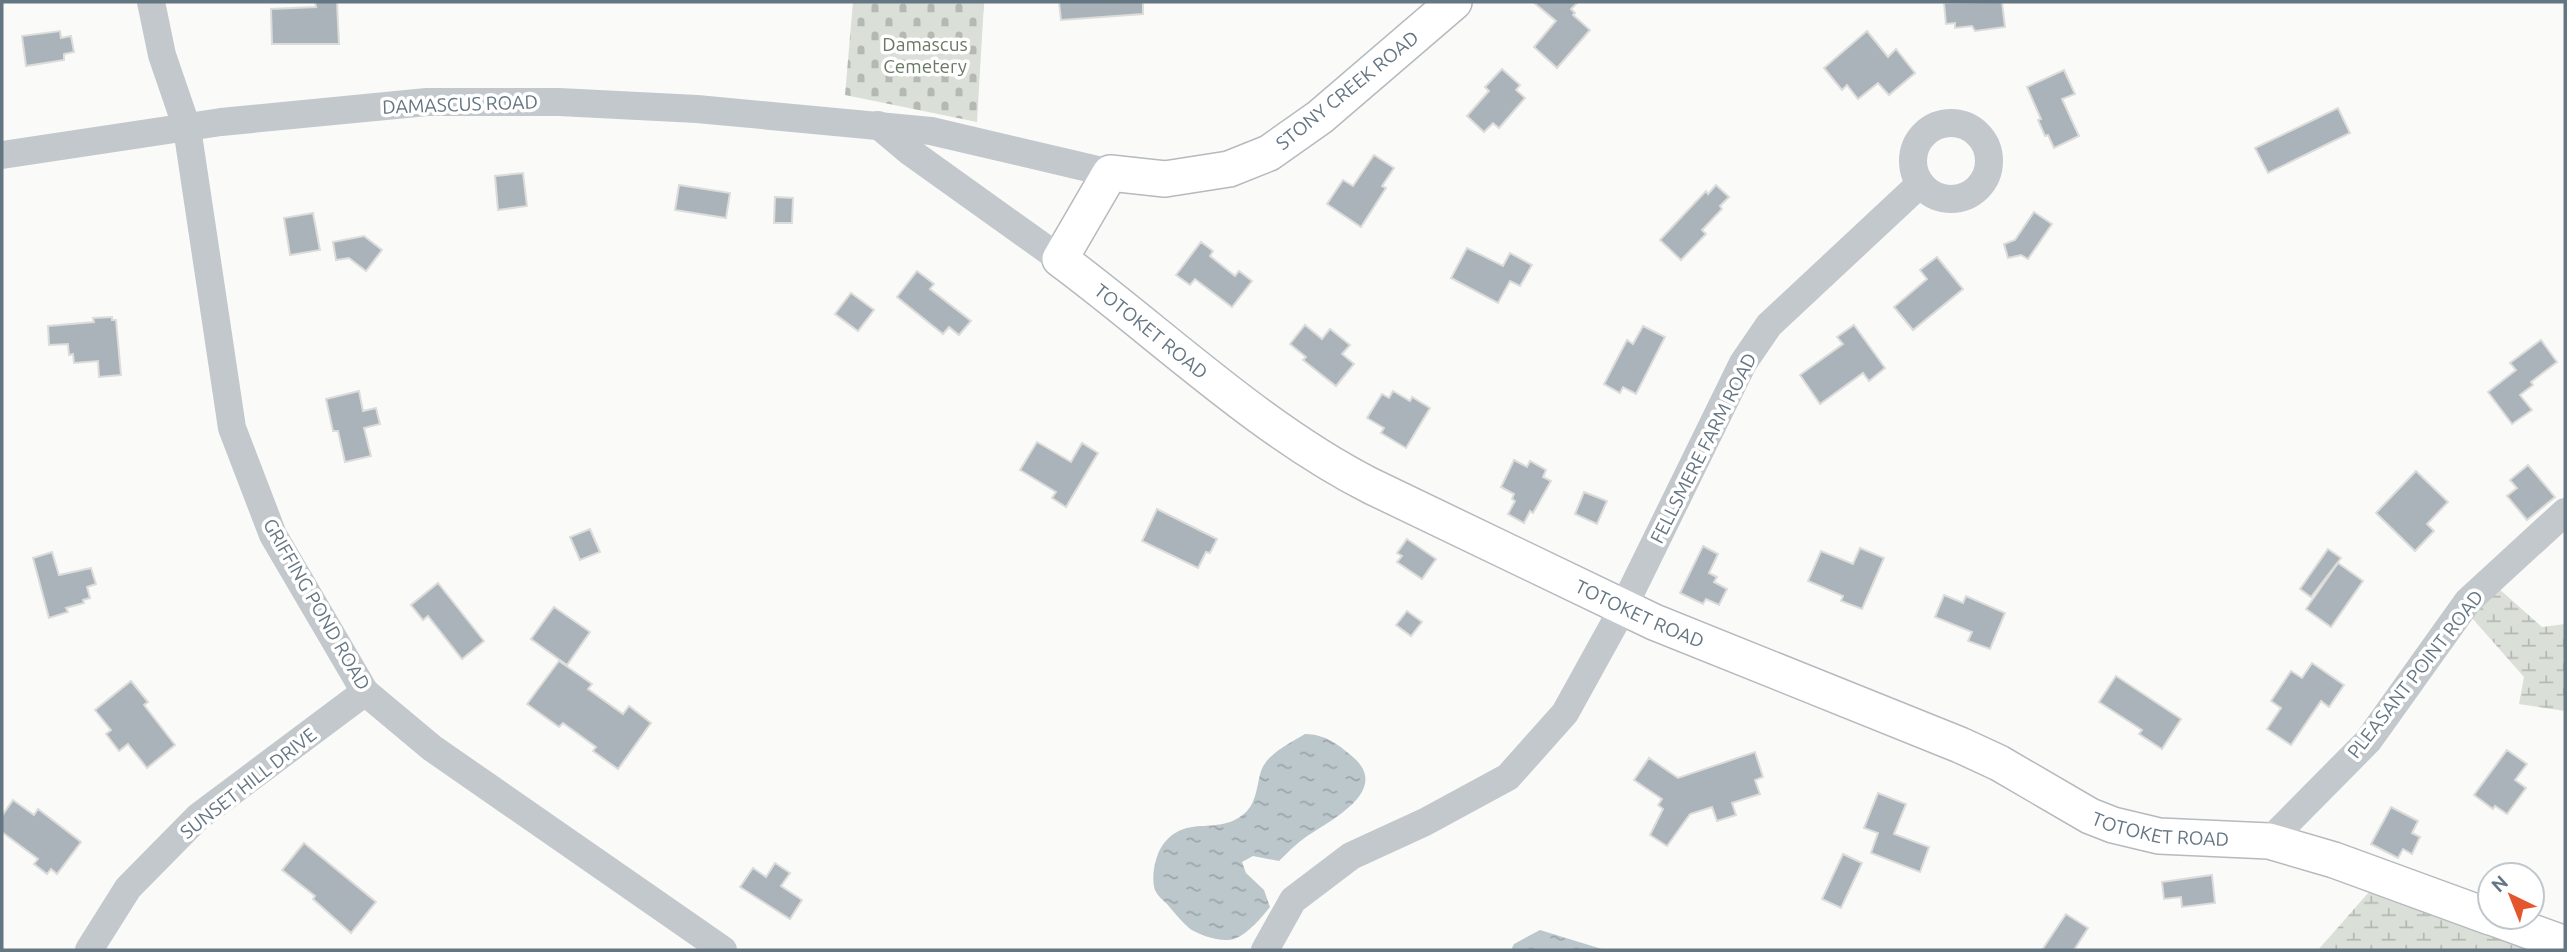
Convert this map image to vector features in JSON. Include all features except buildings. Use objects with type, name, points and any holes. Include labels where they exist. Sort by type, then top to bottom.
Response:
[{"type":"main road","name":"STONY CREEK ROAD","points":[[1110,173],[1165,179],[1229,169],[1269,153],[1320,117],[1454,2]]},
{"type":"main road","points":[[1060,259],[1110,173]]},
{"type":"main road","name":"TOTOKET ROAD","points":[[1060,259],[1266,419],[1332,465],[1623,608],[1960,745],[1999,763],[2090,816],[2113,825],[2159,836],[2269,841],[2334,860],[2476,912]]},
{"type":"main road","name":"TOTOKET ROAD","points":[[2529,931],[2565,944]]},
{"type":"street","name":"GRIFFING POND ROAD","points":[[150,2],[162,55],[187,128],[232,428],[274,535],[365,692],[432,748],[723,950]]},
{"type":"street","name":"DAMASCUS ROAD","points":[[2,155],[221,122],[427,102],[573,102],[697,109],[878,125]]},
{"type":"street","name":"STONY CREEK ROAD","points":[[878,125],[968,138],[1110,173]]},
{"type":"street","name":"TOTOKET ROAD","points":[[878,125],[909,151],[1060,259]]},
{"type":"street","name":"FELLSMERE FARM ROAD","points":[[1623,608],[1743,363],[1763,334],[1920,184]]},
{"type":"street","name":"PLEASANT POINT ROAD","points":[[2269,841],[2368,741],[2468,601],[2565,512]]},
{"type":"street","points":[[1265,950],[1293,900],[1352,856],[1425,822],[1508,776],[1565,713],[1623,608]]},
{"type":"street","name":"SUNSET HILL DRIVE","points":[[89,950],[128,888],[198,817],[365,692]]},
{"type":"green space","name":"Damascus Cemetery","points":[[853,2],[984,2],[977,122],[845,95]]},
{"type":"green space","points":[[2498,588],[2542,627],[2565,624],[2565,711],[2519,704],[2524,677],[2472,618]]},
{"type":"green space","points":[[2369,892],[2476,928],[2476,931],[2484,931],[2540,950],[2318,950]]},
{"type":"water","points":[[1305,734],[1325,738],[1353,757],[1363,769],[1365,780],[1362,791],[1345,811],[1303,839],[1279,861],[1253,856],[1242,862],[1246,873],[1264,890],[1270,907],[1249,930],[1229,940],[1210,938],[1193,931],[1156,892],[1153,875],[1159,850],[1182,830],[1225,823],[1247,811],[1255,797],[1261,771],[1268,759]]},
{"type":"water","points":[[1540,930],[1605,950],[1511,950],[1514,944]]}]
